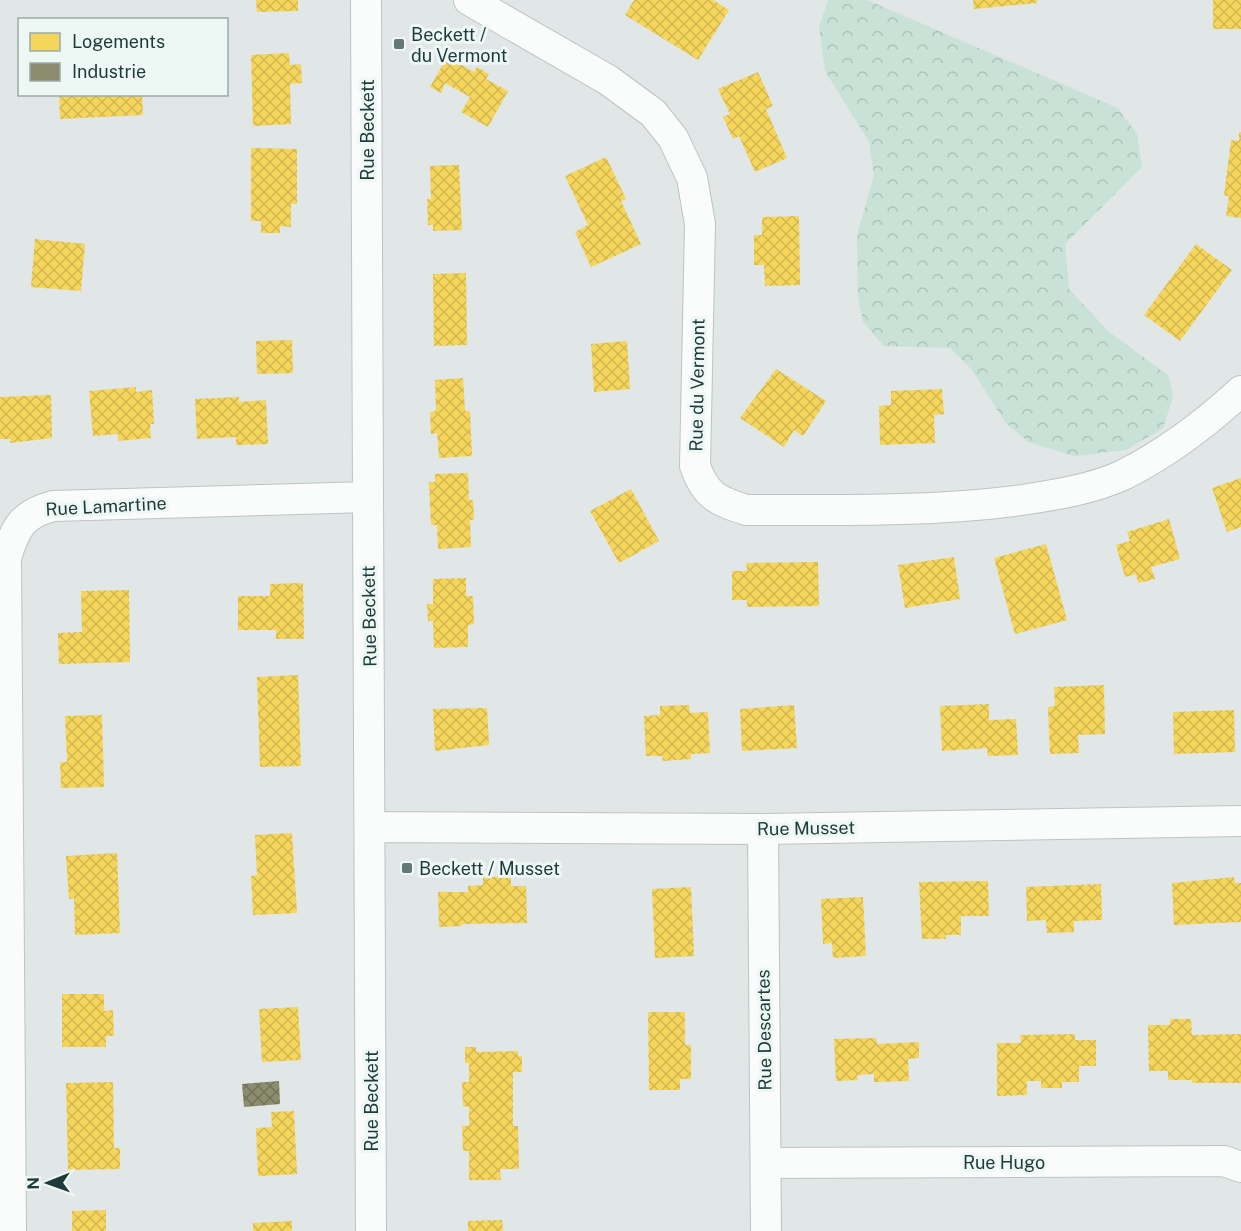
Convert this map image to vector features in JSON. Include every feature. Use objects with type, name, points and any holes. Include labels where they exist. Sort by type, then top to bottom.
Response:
[{"type":"street","name":"Rue Beckett","points":[[366,0],[371,1231]]},
{"type":"street","name":"Rue du Vermont","points":[[469,0],[608,80],[653,113],[673,138],[692,178],[700,224],[695,466],[703,486],[719,501],[746,510],[921,509],[988,504],[1059,494],[1121,476],[1170,448],[1241,391]]},
{"type":"street","name":"Rue Lamartine","points":[[11,1231],[6,558],[12,539],[21,522],[34,511],[53,506],[368,497]]},
{"type":"street","name":"Rue Musset","points":[[371,827],[763,829],[1241,821]]},
{"type":"street","name":"Rue Descartes","points":[[763,829],[766,1231]]},
{"type":"street","name":"Rue Hugo","points":[[766,1163],[1224,1161],[1241,1167]]},
{"type":"green space","points":[[828,0],[867,0],[1118,108],[1137,134],[1142,167],[1065,244],[1069,289],[1108,331],[1169,376],[1173,397],[1163,428],[1126,450],[1074,456],[1028,442],[1005,422],[972,370],[950,348],[884,346],[863,322],[858,297],[857,235],[874,175],[869,142],[825,71],[819,27]]},
{"type":"building: Logements","points":[[256,0],[298,0],[298,11],[257,12]]},
{"type":"building: Logements","points":[[634,0],[713,0],[729,10],[698,60],[625,15]]},
{"type":"building: Logements","points":[[973,0],[1037,0],[1037,3],[974,9]]},
{"type":"building: Logements","points":[[1213,0],[1241,0],[1241,29],[1213,29]]},
{"type":"building: Logements","points":[[289,53],[290,65],[301,64],[302,83],[290,84],[291,124],[253,126],[251,55]]},
{"type":"building: Logements","points":[[447,57],[474,72],[477,67],[489,74],[486,79],[508,91],[488,127],[461,112],[470,97],[445,83],[441,93],[430,87]]},
{"type":"building: Logements","points":[[758,72],[773,106],[766,109],[787,158],[755,172],[739,136],[733,139],[723,117],[730,114],[718,89]]},
{"type":"building: Logements","points":[[59,96],[142,96],[143,115],[60,119]]},
{"type":"building: Logements","points":[[1239,132],[1241,132],[1241,218],[1226,216],[1229,196],[1224,196],[1231,140],[1239,141]]},
{"type":"building: Logements","points":[[251,148],[297,149],[297,204],[291,204],[291,227],[280,226],[280,233],[261,233],[261,221],[251,221]]},
{"type":"building: Logements","points":[[606,157],[626,199],[621,201],[641,244],[591,267],[575,232],[588,225],[565,176]]},
{"type":"building: Logements","points":[[459,165],[462,230],[433,231],[433,225],[428,225],[427,199],[431,199],[430,166]]},
{"type":"building: Logements","points":[[799,216],[800,285],[765,286],[764,265],[754,265],[754,235],[762,235],[762,217]]},
{"type":"building: Logements","points":[[35,239],[85,244],[81,291],[31,287]]},
{"type":"building: Logements","points":[[1196,244],[1232,270],[1180,341],[1144,315]]},
{"type":"building: Logements","points":[[466,273],[467,345],[434,346],[433,274]]},
{"type":"building: Logements","points":[[292,340],[293,373],[257,374],[256,341]]},
{"type":"building: Logements","points":[[627,341],[630,389],[594,392],[591,344]]},
{"type":"building: Logements","points":[[776,369],[826,401],[803,436],[794,430],[784,447],[740,418]]},
{"type":"building: Logements","points":[[463,378],[465,411],[470,411],[472,456],[439,458],[437,433],[431,434],[430,412],[436,411],[435,380]]},
{"type":"building: Logements","points":[[136,387],[136,392],[152,390],[154,424],[150,424],[151,438],[118,441],[118,434],[93,436],[89,391]]},
{"type":"building: Logements","points":[[942,389],[944,414],[934,415],[935,443],[880,445],[879,406],[891,405],[891,391]]},
{"type":"building: Logements","points":[[51,395],[52,438],[10,443],[10,439],[0,439],[0,397]]},
{"type":"building: Logements","points":[[239,397],[239,402],[266,400],[268,444],[236,445],[236,437],[197,439],[195,399]]},
{"type":"building: Logements","points":[[468,473],[469,500],[473,500],[474,520],[470,520],[471,547],[438,549],[437,525],[431,525],[429,482],[435,482],[435,474]]},
{"type":"building: Logements","points":[[1241,478],[1241,527],[1227,532],[1212,488]]},
{"type":"building: Logements","points":[[631,489],[659,541],[619,563],[590,511]]},
{"type":"building: Logements","points":[[1169,519],[1180,559],[1151,567],[1155,579],[1138,583],[1136,574],[1125,577],[1116,545],[1130,541],[1127,532]]},
{"type":"building: Logements","points":[[1046,544],[1067,620],[1015,634],[994,558]]},
{"type":"building: Logements","points":[[954,557],[960,599],[905,608],[898,565]]},
{"type":"building: Logements","points":[[818,562],[819,606],[747,607],[747,600],[732,600],[732,571],[747,571],[746,563]]},
{"type":"building: Logements","points":[[466,578],[466,596],[473,596],[474,624],[468,625],[468,647],[434,648],[433,621],[428,621],[427,604],[433,604],[433,579]]},
{"type":"building: Logements","points":[[303,583],[304,639],[276,639],[276,630],[238,630],[238,596],[270,596],[270,584]]},
{"type":"building: Logements","points":[[129,590],[130,662],[59,664],[58,633],[82,632],[81,591]]},
{"type":"building: Logements","points":[[298,675],[301,766],[260,767],[257,677]]},
{"type":"building: Logements","points":[[1104,685],[1105,734],[1078,735],[1079,753],[1050,754],[1048,707],[1055,706],[1054,687]]},
{"type":"building: Logements","points":[[989,704],[989,720],[1016,719],[1018,755],[988,756],[987,748],[942,751],[940,706]]},
{"type":"building: Logements","points":[[689,705],[690,713],[708,712],[710,753],[691,754],[691,759],[663,761],[662,756],[646,756],[644,716],[660,715],[660,706]]},
{"type":"building: Logements","points":[[794,705],[797,748],[742,751],[740,709]]},
{"type":"building: Logements","points":[[487,708],[489,745],[435,751],[433,709]]},
{"type":"building: Logements","points":[[1234,710],[1235,752],[1174,754],[1173,712]]},
{"type":"building: Logements","points":[[102,715],[104,787],[61,788],[60,762],[67,762],[65,716]]},
{"type":"building: Logements","points":[[292,833],[297,913],[253,915],[251,876],[257,875],[255,835]]},
{"type":"building: Logements","points":[[117,853],[120,933],[75,935],[74,898],[69,899],[66,856]]},
{"type":"building: Logements","points":[[483,877],[511,877],[511,886],[526,886],[527,923],[462,924],[462,926],[439,927],[438,892],[468,892],[468,886],[483,885]]},
{"type":"building: Logements","points":[[1234,877],[1235,883],[1241,883],[1241,922],[1174,925],[1172,883]]},
{"type":"building: Logements","points":[[988,881],[989,916],[961,916],[961,935],[946,935],[946,939],[922,939],[919,882]]},
{"type":"building: Logements","points":[[1101,884],[1102,920],[1074,921],[1074,932],[1047,933],[1046,920],[1027,921],[1026,887]]},
{"type":"building: Logements","points":[[691,887],[694,956],[655,958],[652,889]]},
{"type":"building: Logements","points":[[863,897],[866,956],[833,958],[832,943],[823,944],[821,899]]},
{"type":"building: Logements","points":[[62,994],[104,994],[104,1011],[113,1010],[114,1036],[106,1036],[106,1047],[62,1047]]},
{"type":"building: Logements","points":[[298,1007],[301,1060],[262,1062],[259,1009]]},
{"type":"building: Logements","points":[[648,1012],[685,1012],[685,1045],[691,1045],[691,1079],[680,1079],[680,1090],[649,1090]]},
{"type":"building: Logements","points":[[1170,1019],[1191,1019],[1192,1035],[1241,1034],[1241,1083],[1192,1083],[1192,1080],[1168,1080],[1168,1071],[1149,1071],[1148,1025],[1170,1025]]},
{"type":"building: Logements","points":[[1075,1034],[1075,1040],[1096,1040],[1096,1066],[1079,1066],[1079,1082],[1062,1082],[1062,1088],[1041,1088],[1041,1081],[1027,1081],[1027,1095],[997,1096],[997,1043],[1021,1043],[1020,1035]]},
{"type":"building: Logements","points":[[876,1038],[877,1044],[919,1042],[919,1058],[908,1059],[909,1081],[874,1082],[874,1074],[857,1075],[858,1080],[836,1081],[834,1039]]},
{"type":"building: Logements","points":[[465,1047],[476,1047],[476,1052],[518,1051],[518,1056],[522,1056],[522,1072],[513,1072],[513,1126],[518,1126],[519,1169],[500,1169],[501,1180],[469,1180],[469,1151],[463,1151],[462,1126],[469,1126],[469,1107],[463,1106],[462,1082],[469,1082],[469,1063],[465,1063]]},
{"type":"building: Logements","points":[[113,1082],[114,1148],[120,1148],[120,1169],[68,1170],[66,1083]]},
{"type":"building: Logements","points":[[294,1111],[297,1174],[258,1176],[256,1128],[272,1127],[271,1112]]},
{"type":"building: Logements","points":[[106,1210],[106,1231],[72,1231],[72,1211]]},
{"type":"building: Logements","points":[[502,1220],[503,1231],[468,1231],[468,1221]]},
{"type":"building: Logements","points":[[292,1221],[292,1231],[253,1231],[253,1223]]},
{"type":"building: Industrie","points":[[279,1081],[280,1104],[244,1107],[242,1084]]},
{"type":"place","name":"Beckett / du Vermont","points":[[399,44]]},
{"type":"place","name":"Beckett / Musset","points":[[407,868]]}]
